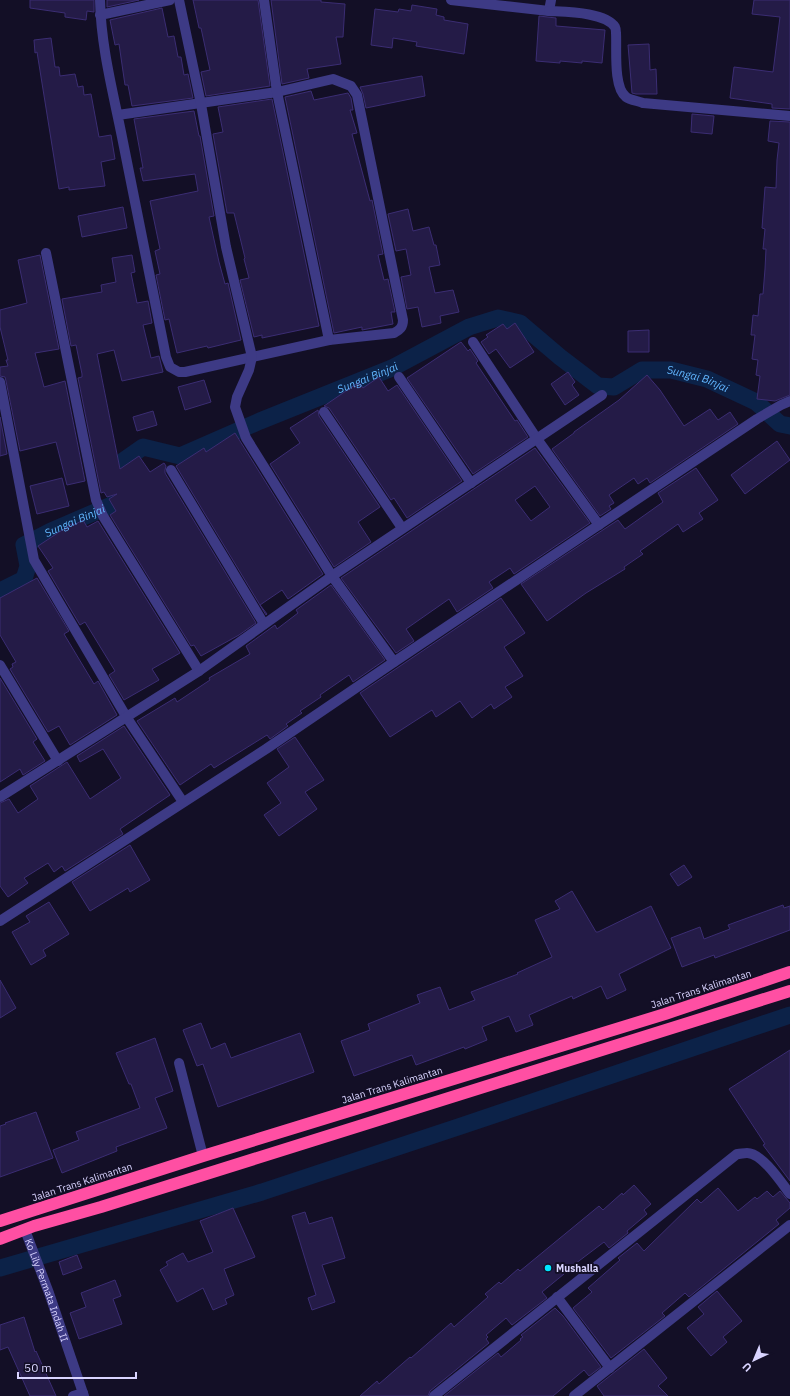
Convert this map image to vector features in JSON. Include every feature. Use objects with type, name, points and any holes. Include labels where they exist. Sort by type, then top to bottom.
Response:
[{"type":"highway","points":[[775,977],[790,963]]},
{"type":"highway","name":"Jalan Trans Kalimantan","points":[[0,1221],[203,1156],[658,1016],[790,972]]},
{"type":"highway","points":[[0,1239],[26,1234],[790,991]]},
{"type":"street","points":[[100,0],[100,15],[107,69],[118,115],[166,357],[170,367],[179,372],[185,372],[329,340],[394,333],[403,325],[357,95],[351,86],[333,79],[276,92],[118,115]]},
{"type":"street","points":[[100,15],[170,0]]},
{"type":"street","points":[[179,0],[201,104],[226,247],[252,358],[249,370],[237,397],[235,407],[246,438],[332,576],[394,662]]},
{"type":"street","points":[[264,0],[276,92],[329,340]]},
{"type":"street","points":[[451,0],[592,15],[603,18],[615,27],[618,80],[620,91],[626,98],[644,103],[790,116]]},
{"type":"street","points":[[549,11],[551,0]]},
{"type":"street","points":[[46,253],[96,500],[103,516],[199,671]]},
{"type":"street","points":[[473,342],[537,439],[599,525]]},
{"type":"street","points":[[399,377],[471,483]]},
{"type":"street","points":[[0,382],[34,560],[127,718],[183,802]]},
{"type":"street","points":[[0,796],[127,718],[199,671],[402,528],[602,395]]},
{"type":"street","points":[[0,921],[266,749],[762,416],[785,403]]},
{"type":"street","points":[[324,412],[402,528]]},
{"type":"street","points":[[171,470],[264,624]]},
{"type":"street","points":[[0,665],[58,761]]},
{"type":"street","points":[[179,1063],[203,1156]]},
{"type":"street","points":[[434,1396],[737,1154],[748,1152],[759,1158],[768,1165],[790,1194]]},
{"type":"street","points":[[574,1396],[790,1225]]},
{"type":"street","name":"Ko Lily Permata Indah II","points":[[26,1234],[50,1293],[80,1395]]},
{"type":"street","points":[[557,1297],[610,1368]]},
{"type":"building","points":[[30,0],[94,0],[94,12],[87,11],[86,20],[65,17],[65,13],[30,8]]},
{"type":"building","points":[[107,0],[139,0],[107,7]]},
{"type":"building","points":[[193,0],[258,0],[270,86],[206,96],[201,72],[210,70]]},
{"type":"building","points":[[271,0],[321,0],[321,2],[345,4],[343,37],[336,37],[341,64],[307,69],[309,78],[282,84]]},
{"type":"building","points":[[754,0],[790,0],[790,109],[772,108],[772,104],[730,98],[734,67],[773,72],[780,17],[752,14]]},
{"type":"building","points":[[412,5],[437,9],[436,15],[444,17],[444,20],[468,24],[464,54],[416,46],[417,42],[393,38],[392,48],[371,45],[375,9],[398,12],[399,9],[411,11]]},
{"type":"building","points":[[162,8],[168,37],[174,36],[178,57],[181,57],[184,75],[188,74],[193,98],[132,106],[128,85],[125,85],[119,44],[115,45],[110,20]]},
{"type":"building","points":[[539,16],[556,18],[556,26],[605,30],[602,63],[582,61],[582,63],[560,61],[560,63],[536,61]]},
{"type":"building","points":[[51,38],[55,67],[59,67],[60,76],[75,74],[78,87],[83,86],[84,95],[91,94],[99,137],[111,135],[115,159],[101,162],[105,186],[69,190],[69,187],[59,189],[34,40]]},
{"type":"building","points":[[649,44],[650,70],[656,69],[657,94],[632,93],[628,45]]},
{"type":"building","points":[[422,76],[425,96],[366,108],[360,87]]},
{"type":"building","points":[[311,91],[314,100],[348,93],[351,98],[353,110],[350,110],[357,133],[352,134],[370,201],[372,200],[383,254],[378,255],[384,280],[388,279],[395,312],[391,312],[393,324],[362,330],[362,327],[334,333],[285,97]]},
{"type":"building","points":[[272,99],[319,326],[262,338],[262,335],[254,337],[240,280],[249,278],[234,213],[227,213],[213,134],[223,132],[218,107]]},
{"type":"building","points":[[194,111],[200,136],[214,216],[209,217],[225,284],[228,283],[241,340],[208,348],[207,346],[177,353],[169,319],[165,320],[156,275],[160,274],[155,251],[160,249],[150,201],[198,191],[195,174],[143,181],[140,168],[143,168],[134,119]]},
{"type":"building","points":[[692,114],[714,116],[712,134],[691,132]]},
{"type":"building","points":[[770,121],[790,122],[790,395],[775,401],[757,399],[760,376],[756,375],[758,360],[752,359],[755,335],[751,335],[753,315],[758,316],[760,294],[763,294],[766,249],[763,249],[765,229],[762,228],[765,187],[776,188],[779,143],[768,141]]},
{"type":"building","points":[[123,207],[127,228],[82,237],[78,216]]},
{"type":"building","points":[[408,209],[413,231],[429,227],[434,245],[436,245],[440,265],[429,267],[435,293],[453,290],[459,312],[440,316],[441,323],[422,327],[418,307],[407,309],[401,277],[411,275],[406,249],[396,251],[388,214]]},
{"type":"building","points":[[40,255],[59,349],[35,353],[44,387],[65,381],[85,481],[67,485],[56,442],[20,451],[5,377],[0,376],[0,367],[8,366],[6,360],[8,360],[0,327],[0,310],[27,303],[18,260]]},
{"type":"building","points":[[132,255],[135,272],[131,273],[137,303],[148,301],[152,323],[143,325],[151,358],[159,356],[163,372],[122,381],[114,350],[97,354],[120,469],[139,456],[150,472],[164,463],[166,466],[165,473],[256,623],[239,635],[201,656],[194,645],[191,646],[110,515],[116,511],[109,499],[117,494],[107,497],[104,492],[101,493],[78,378],[82,377],[82,374],[76,345],[71,346],[62,299],[102,292],[101,285],[116,282],[112,258]]},
{"type":"building","points":[[515,323],[534,352],[510,368],[496,349],[489,354],[481,342],[488,337],[486,335],[503,324],[507,329]]},
{"type":"building","points":[[649,330],[649,352],[628,352],[628,331]]},
{"type":"building","points":[[461,342],[468,351],[470,349],[478,361],[476,363],[515,421],[517,420],[528,437],[473,474],[407,378]]},
{"type":"building","points":[[568,372],[575,382],[572,385],[579,395],[565,405],[551,384]]},
{"type":"building","points":[[647,375],[660,390],[684,426],[710,409],[718,420],[730,412],[738,424],[650,483],[647,478],[638,484],[634,478],[609,495],[614,503],[609,506],[611,509],[600,516],[552,449],[619,400]]},
{"type":"building","points":[[379,377],[388,391],[397,385],[462,481],[407,518],[394,498],[391,500],[329,408],[324,406],[359,382],[363,388]]},
{"type":"building","points":[[204,380],[211,402],[185,410],[178,387]]},
{"type":"building","points":[[318,410],[319,416],[380,507],[358,522],[371,542],[334,567],[270,464],[300,443],[290,428]]},
{"type":"building","points":[[153,411],[157,425],[137,431],[133,417]]},
{"type":"building","points":[[0,417],[7,454],[0,456]]},
{"type":"building","points":[[235,433],[323,574],[288,599],[282,590],[260,605],[267,614],[266,615],[176,466],[204,448],[206,452]]},
{"type":"building","points":[[777,441],[790,460],[745,494],[731,475]]},
{"type":"building","points":[[535,448],[590,523],[514,574],[510,568],[489,582],[493,588],[457,612],[449,599],[406,629],[414,641],[396,653],[341,578]],"holes":[[[535,486],[550,507],[531,521],[515,500]]]},
{"type":"building","points":[[696,468],[718,500],[699,513],[703,519],[683,532],[678,524],[640,551],[643,554],[624,567],[625,569],[586,593],[547,621],[521,584],[618,520],[625,529],[663,502],[658,493]]},
{"type":"building","points":[[62,478],[69,506],[37,514],[30,486]]},
{"type":"building","points":[[83,520],[87,527],[98,521],[180,653],[152,669],[159,680],[124,700],[109,675],[115,671],[85,622],[80,625],[48,571],[53,568],[38,546],[73,523],[74,525]]},
{"type":"building","points":[[37,578],[69,631],[64,634],[94,684],[98,681],[117,715],[70,745],[59,726],[48,732],[10,669],[13,667],[12,664],[16,662],[0,635],[0,598]]},
{"type":"building","points":[[331,585],[385,660],[353,682],[349,675],[300,711],[302,713],[286,724],[288,726],[270,739],[267,735],[214,768],[211,764],[180,785],[137,721],[175,698],[177,702],[210,680],[209,678],[250,654],[246,646],[275,625],[277,629],[298,613],[296,610]]},
{"type":"building","points":[[501,598],[525,633],[504,647],[523,676],[505,687],[512,697],[494,709],[491,704],[472,718],[460,701],[436,717],[432,710],[390,737],[360,693]]},
{"type":"building","points":[[0,678],[37,739],[33,742],[45,761],[23,775],[20,769],[0,782]]},
{"type":"building","points":[[124,726],[170,795],[120,829],[123,834],[65,871],[62,866],[54,872],[48,863],[24,878],[28,883],[8,897],[0,886],[0,803],[9,799],[18,813],[38,799],[30,786],[67,762],[90,799],[121,778],[103,749],[80,762],[77,756]]},
{"type":"building","points":[[295,737],[324,780],[305,792],[317,809],[279,836],[264,815],[281,803],[267,783],[289,767],[277,749]]},
{"type":"building","points":[[130,845],[150,880],[130,892],[128,888],[90,911],[72,882]]},
{"type":"building","points":[[684,865],[692,877],[678,886],[670,874]]},
{"type":"building","points":[[572,891],[596,932],[651,906],[671,948],[619,974],[626,990],[607,999],[601,986],[573,999],[572,996],[529,1015],[533,1025],[516,1032],[509,1016],[482,1027],[487,1040],[465,1049],[464,1047],[416,1065],[412,1055],[354,1076],[341,1041],[370,1030],[368,1024],[420,1003],[417,995],[440,987],[449,1010],[475,1000],[471,992],[518,974],[517,973],[552,957],[535,920],[560,909],[555,901]]},
{"type":"building","points":[[49,902],[69,934],[43,950],[46,956],[31,965],[12,932],[30,922],[26,916]]},
{"type":"building","points":[[783,905],[784,908],[790,906],[790,930],[715,958],[714,955],[682,967],[671,938],[700,927],[704,939],[730,929],[728,925]]},
{"type":"building","points":[[0,980],[16,1008],[0,1018]]},
{"type":"building","points":[[201,1023],[211,1049],[225,1043],[231,1058],[300,1033],[314,1072],[218,1107],[203,1064],[197,1066],[183,1030]]},
{"type":"building","points":[[155,1038],[173,1091],[155,1098],[167,1128],[116,1147],[117,1151],[62,1173],[53,1150],[79,1140],[76,1132],[140,1108],[131,1084],[129,1084],[116,1053]]},
{"type":"building","points":[[790,1050],[790,1181],[763,1145],[765,1144],[729,1089]]},
{"type":"building","points":[[36,1112],[53,1158],[0,1177],[0,1126]]},
{"type":"building","points":[[634,1185],[651,1204],[644,1210],[647,1214],[627,1231],[628,1233],[609,1248],[604,1242],[563,1273],[564,1274],[542,1292],[547,1298],[512,1325],[506,1318],[486,1335],[488,1337],[486,1339],[489,1343],[430,1391],[428,1396],[360,1396],[377,1381],[379,1384],[451,1323],[454,1327],[488,1297],[485,1294],[499,1282],[501,1284],[518,1269],[520,1271],[599,1206],[603,1210],[622,1193],[623,1195]]},
{"type":"building","points":[[718,1188],[738,1211],[755,1197],[757,1199],[767,1191],[773,1197],[780,1191],[790,1203],[790,1208],[776,1220],[779,1224],[689,1297],[685,1293],[662,1313],[665,1316],[611,1358],[573,1308],[592,1292],[588,1288],[620,1260],[618,1258],[637,1243],[644,1251],[697,1199],[701,1203]]},
{"type":"building","points":[[233,1208],[255,1257],[224,1269],[234,1295],[225,1299],[227,1304],[213,1310],[203,1288],[177,1302],[160,1270],[168,1265],[166,1262],[183,1253],[188,1262],[213,1252],[200,1221]]},
{"type":"building","points":[[305,1212],[309,1224],[332,1217],[345,1258],[322,1265],[335,1302],[312,1310],[308,1298],[316,1295],[292,1216]]},
{"type":"building","points":[[77,1255],[82,1268],[63,1275],[59,1262]]},
{"type":"building","points":[[115,1280],[121,1296],[113,1299],[122,1324],[79,1339],[70,1313],[86,1307],[81,1293]]},
{"type":"building","points":[[717,1291],[742,1321],[723,1337],[727,1342],[711,1356],[687,1328],[704,1314],[698,1307]]},
{"type":"building","points":[[555,1308],[563,1316],[601,1367],[589,1376],[584,1370],[553,1396],[444,1396],[498,1353],[501,1357],[521,1340],[520,1339],[523,1337],[521,1335]]},
{"type":"building","points":[[24,1317],[35,1352],[36,1351],[56,1396],[30,1396],[8,1347],[0,1350],[0,1325]]},
{"type":"building","points":[[644,1349],[667,1378],[658,1386],[668,1396],[604,1396],[597,1386]]},
{"type":"waterway","name":"Sungai Binjai","points":[[0,591],[24,579],[28,566],[24,545],[51,531],[123,500],[128,492],[123,461],[143,447],[180,456],[260,421],[392,368],[469,327],[498,318],[520,323],[560,357],[598,386],[614,387],[642,370],[671,370],[707,379],[756,402],[780,424],[790,426]]},
{"type":"waterway","points":[[0,1268],[262,1192],[790,1015]]},
{"type":"place","name":"Mushalla","points":[[548,1268]]}]
